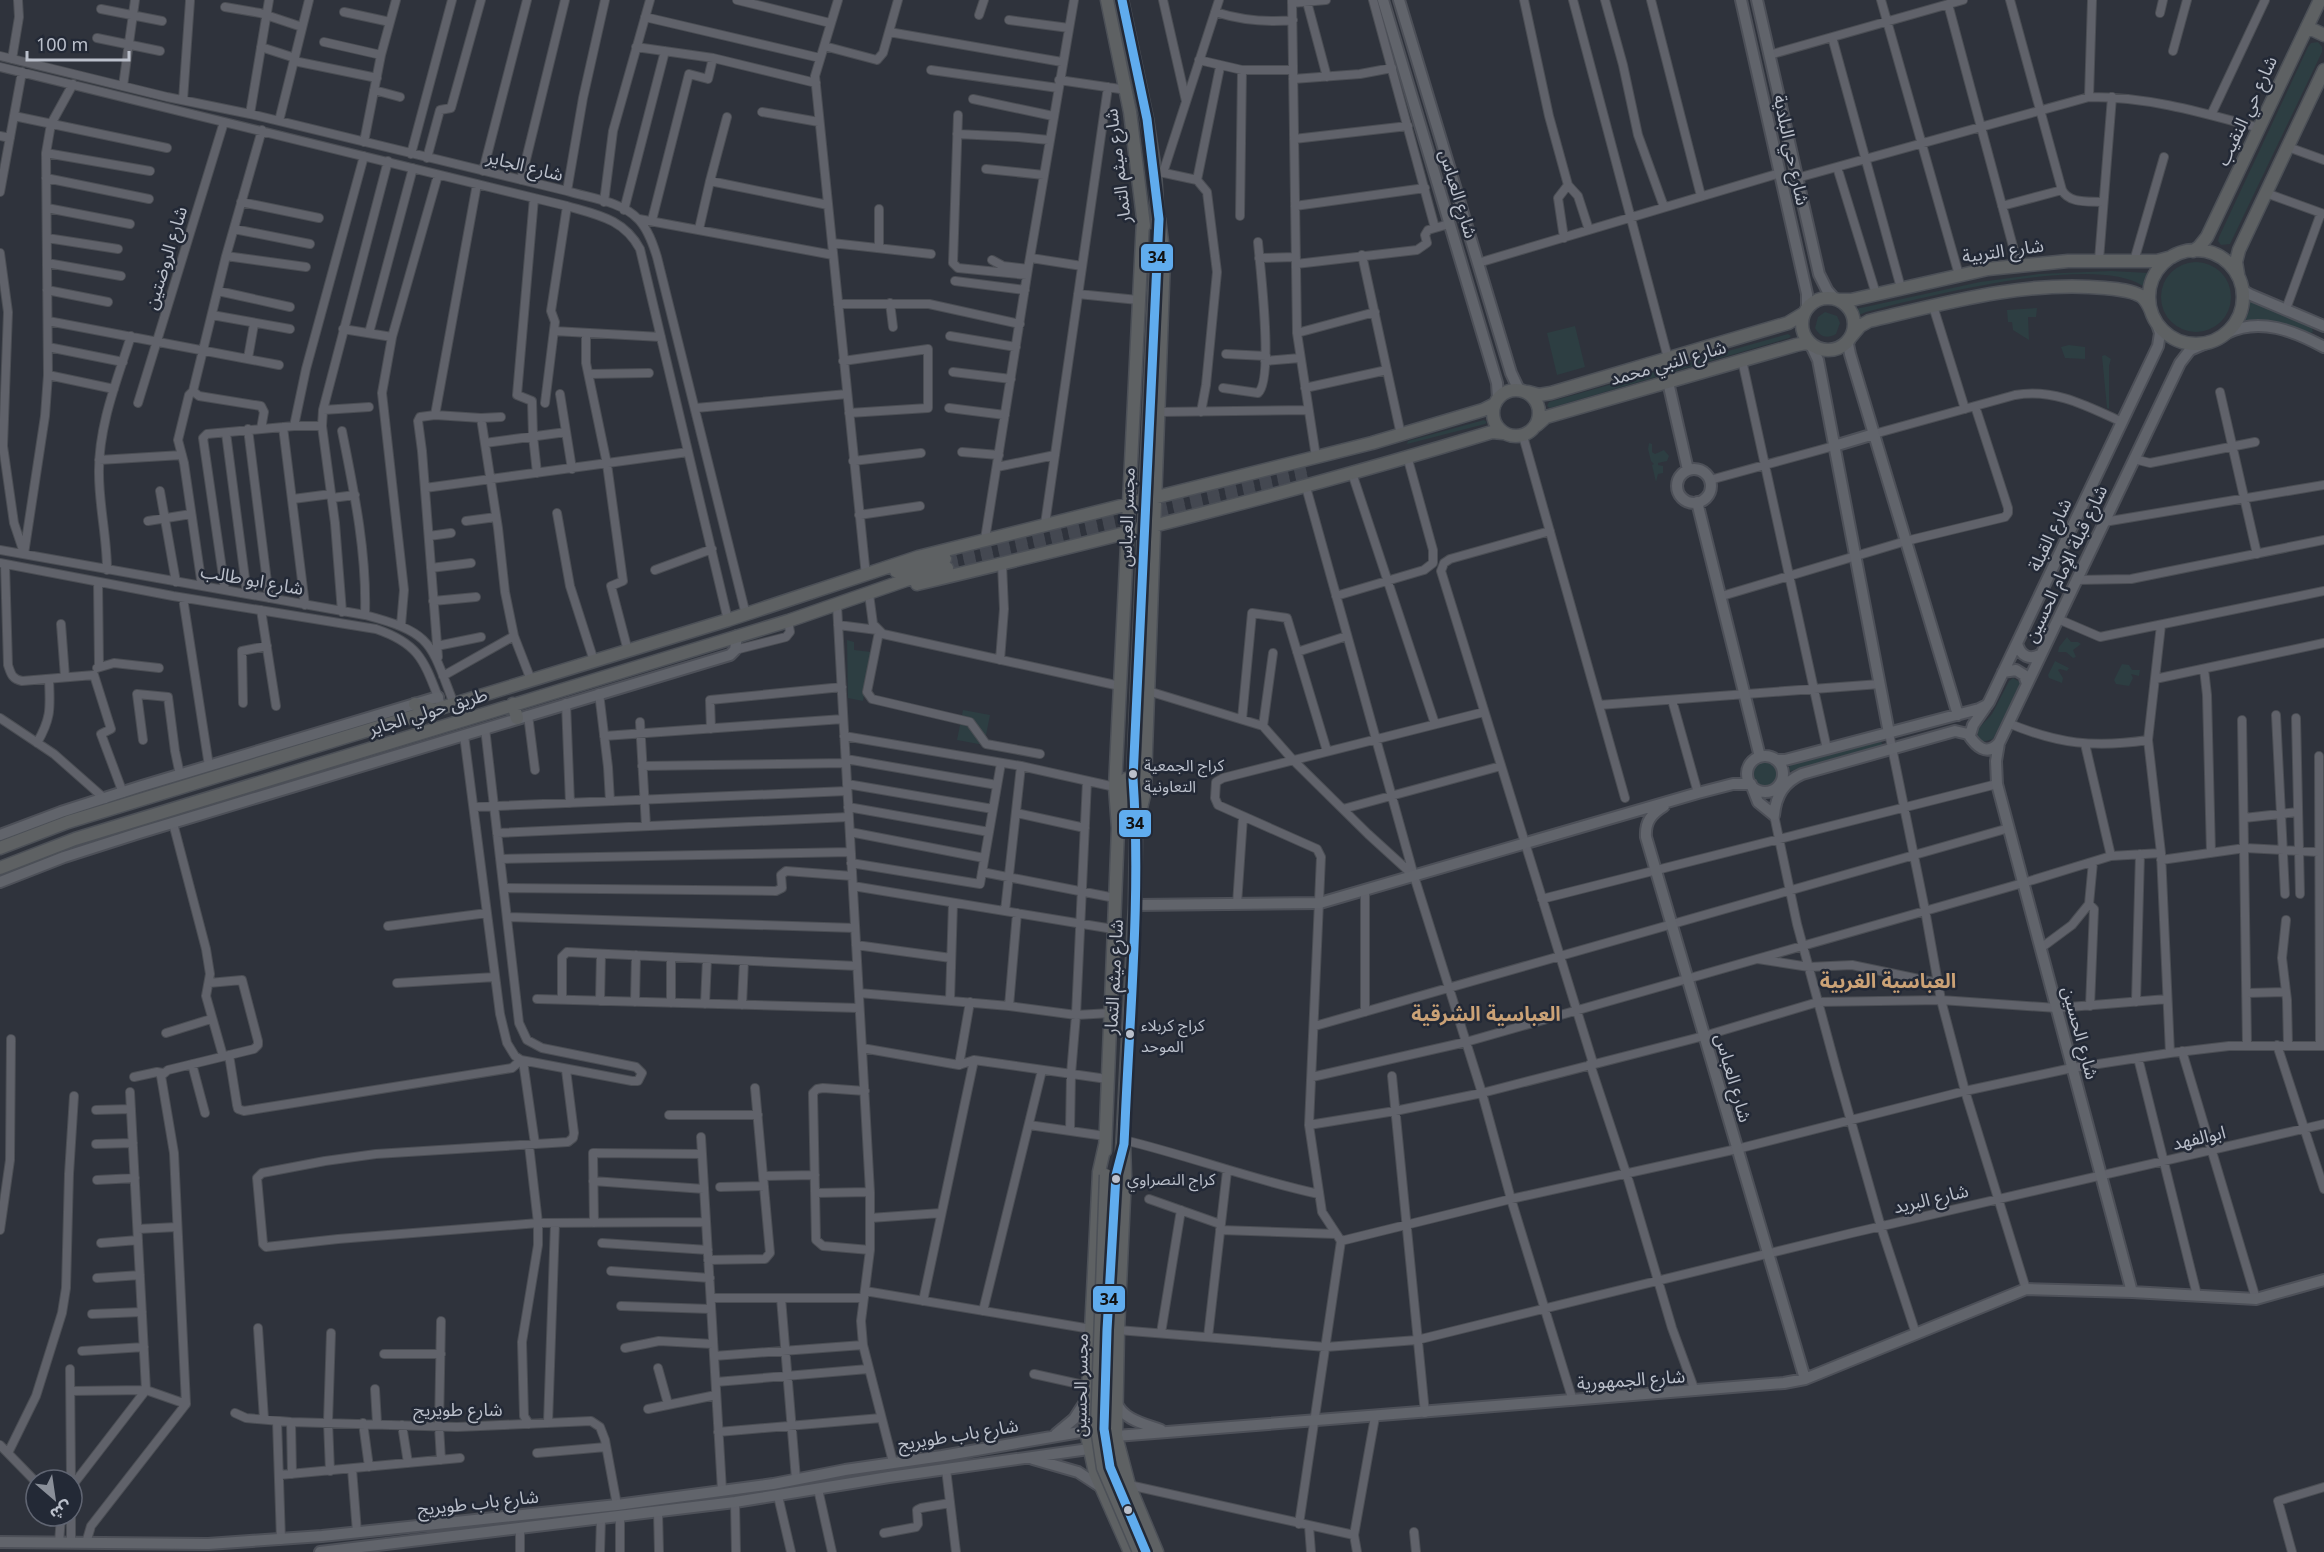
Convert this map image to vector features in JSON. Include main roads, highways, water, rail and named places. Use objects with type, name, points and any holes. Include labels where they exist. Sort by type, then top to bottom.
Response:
[{"type":"highway","name":"شارع ميثم التمار","points":[[1107,0],[1126,90],[1143,220],[1152,257]]},
{"type":"highway","name":"شارع ميثم التمار","points":[[1122,0],[1159,172],[1159,219],[1152,257]]},
{"type":"highway","name":"شارع حي النقيب","points":[[2193,251],[2207,237],[2320,0]]},
{"type":"highway","points":[[2307,27],[2324,35]]},
{"type":"highway","points":[[1850,338],[1853,332],[1853,317],[1846,304],[1837,299],[1821,298],[1805,310],[1802,330],[1811,345],[1827,350],[1844,345],[1866,322],[1933,306],[2020,290],[2080,287],[2115,289],[2134,293],[2143,298],[2157,324],[2178,341],[2192,344],[2206,343],[2227,333],[2240,313],[2241,285],[2236,262],[2239,250],[2321,84],[2324,70]]},
{"type":"highway","points":[[1136,829],[1145,791],[1149,691],[1164,257],[1159,219]]},
{"type":"highway","points":[[1118,828],[1115,787],[1143,220]]},
{"type":"highway","points":[[2151,311],[2149,299],[2153,281],[2163,265],[2172,257],[2193,251],[2205,251],[2226,261],[2241,285]]},
{"type":"highway","name":"مجسر العباس","points":[[1130,779],[1152,257]]},
{"type":"highway","name":"شارع التربية","points":[[1837,299],[1851,300],[1959,274],[2018,265],[2099,260],[2157,261],[2172,257]]},
{"type":"highway","name":"شارع النبي محمد","points":[[1523,391],[1539,395],[1551,393],[1788,323],[1805,310]]},
{"type":"highway","name":"شارع النبي محمد","points":[[1537,425],[1546,417],[1796,345],[1806,343],[1811,345]]},
{"type":"highway","points":[[869,594],[1183,519],[1311,472],[1372,443],[1483,410],[1510,391],[1523,391],[1539,407],[1537,425],[1523,436],[1516,437],[1492,432],[1352,473],[1311,472]]},
{"type":"highway","points":[[1496,401],[1493,413],[1495,422],[1503,433]]},
{"type":"highway","points":[[1405,434],[1405,457]]},
{"type":"highway","points":[[1389,439],[1405,457]]},
{"type":"highway","points":[[866,576],[918,557],[1176,491],[1377,465]]},
{"type":"highway","points":[[1156,480],[1162,489],[1176,491]]},
{"type":"highway","points":[[1106,508],[1123,497],[1129,482]]},
{"type":"highway","points":[[1153,554],[1160,536],[1170,526],[1183,519]]},
{"type":"highway","points":[[1104,539],[1112,540],[1119,545],[1126,559]]},
{"type":"highway","points":[[866,576],[946,564],[869,594]]},
{"type":"highway","name":"طريق حولي الجاير","points":[[0,848],[209,773],[628,651],[866,576]]},
{"type":"highway","name":"طريق حولي الجاير","points":[[0,868],[55,846],[136,820],[788,621],[869,594]]},
{"type":"highway","points":[[415,704],[442,705]]},
{"type":"highway","points":[[513,704],[523,717]]},
{"type":"highway","points":[[367,750],[370,763]]},
{"type":"highway","name":"شارع ميثم التمار","points":[[1111,1175],[1105,1140],[1113,929],[1118,828],[1130,779]]},
{"type":"highway","name":"شارع ميثم التمار","points":[[1111,1175],[1124,1142],[1135,905],[1136,829],[1130,779]]},
{"type":"highway","points":[[136,820],[139,833]]},
{"type":"highway","points":[[1105,1140],[1099,1172],[1086,1431],[1101,1487],[1130,1552]]},
{"type":"highway","points":[[1124,1142],[1125,1176],[1116,1436],[1129,1485],[1158,1552]]},
{"type":"highway","name":"مجسر الحسين","points":[[1111,1175],[1097,1428],[1103,1468],[1139,1552]]},
{"type":"highway","name":"مجسر الحسين","points":[[1111,1175],[1104,1429],[1110,1467],[1146,1552]]},
{"type":"main road","name":"شارع العباس","points":[[1383,0],[1497,383],[1496,401]]},
{"type":"main road","name":"شارع العباس","points":[[1399,0],[1512,377],[1523,391]]},
{"type":"main road","name":"شارع حي البلدية","points":[[1742,0],[1807,294],[1805,310]]},
{"type":"main road","name":"شارع حي البلدية","points":[[1757,0],[1816,260],[1825,287],[1837,299]]},
{"type":"main road","points":[[1800,264],[1810,265],[1816,260]]},
{"type":"main road","points":[[2241,285],[2251,295],[2286,309],[2321,327]]},
{"type":"main road","name":"شارع القبلة","points":[[1970,735],[1973,725],[1989,702],[2158,346],[2160,333],[2157,324]]},
{"type":"main road","points":[[2227,333],[2245,327],[2269,326],[2285,329],[2322,346]]},
{"type":"main road","points":[[2308,339],[2321,327]]},
{"type":"main road","points":[[2321,327],[2322,346]]},
{"type":"main road","points":[[1850,338],[1848,344],[1850,354],[1958,715]]},
{"type":"main road","name":"شارع قبلة الإمام الحسين","points":[[1997,784],[1996,761],[1999,742],[2008,723],[2180,363],[2190,350],[2206,343]]},
{"type":"main road","points":[[1811,345],[1818,360],[1889,733]]},
{"type":"main road","points":[[1668,382],[1688,470]]},
{"type":"main road","points":[[1834,446],[1874,435]]},
{"type":"main road","points":[[1688,470],[1702,471],[1710,480],[1708,495],[1697,502],[1683,498],[1677,490],[1678,480],[1688,470]]},
{"type":"main road","points":[[1697,502],[1760,757]]},
{"type":"main road","points":[[0,882],[64,857],[139,833],[730,655],[735,650],[737,636]]},
{"type":"main road","points":[[2017,643],[2021,653],[2026,656],[2037,657],[2041,654]]},
{"type":"main road","points":[[2003,672],[2016,670],[2024,675],[2027,684]]},
{"type":"main road","points":[[1989,702],[1982,708],[1958,715],[1785,760],[1760,757],[1753,761],[1748,776],[1758,802],[1774,815],[1777,798],[1794,777],[1954,731],[1970,735],[1975,746],[1982,749],[1993,748],[1999,742]]},
{"type":"main road","points":[[0,834],[61,812],[180,775],[209,773],[415,704]]},
{"type":"main road","points":[[1135,905],[1320,903],[1733,784],[1750,784],[1763,792],[1777,787],[1783,773],[1776,760]]},
{"type":"main road","name":"شارع الحسين","points":[[1997,784],[2132,1292]]},
{"type":"main road","name":"شارع العباس","points":[[1677,799],[1660,808],[1647,824],[1646,837],[1805,1379]]},
{"type":"main road","name":"شارع الجمهورية","points":[[1116,1436],[1695,1391],[1805,1379],[2026,1289],[2256,1299],[2324,1280]]},
{"type":"main road","points":[[1050,1437],[1070,1424],[1088,1392]]},
{"type":"main road","points":[[1116,1402],[1121,1411],[1131,1418],[1167,1432]]},
{"type":"main road","name":"شارع باب طويريج","points":[[0,1542],[60,1548],[80,1545],[208,1544],[282,1540],[682,1496],[942,1456],[1086,1431],[1107,1432],[1116,1436],[1110,1445],[1089,1449],[778,1496],[520,1528],[384,1548],[320,1552]]},
{"type":"main road","points":[[1030,1458],[1078,1472],[1101,1487]]},
{"type":"main road","points":[[704,1493],[702,1500],[706,1506]]},
{"type":"main road","points":[[682,1496],[686,1502],[683,1509]]},
{"type":"tunnel","points":[[945,559],[1310,466]]},
{"type":"tunnel","points":[[947,568],[1313,477]]},
{"type":"place","name":"كراج الجمعية التعاونية","points":[[1133,774]]},
{"type":"place","name":"كراج كربلاء الموحد","points":[[1130,1034]]},
{"type":"place","name":"كراج النصراوي","points":[[1116,1179]]},
{"type":"district","name":"العباسية الغربية","points":[[1888,981]]},
{"type":"district","name":"العباسية الشرقية","points":[[1486,1014]]}]
